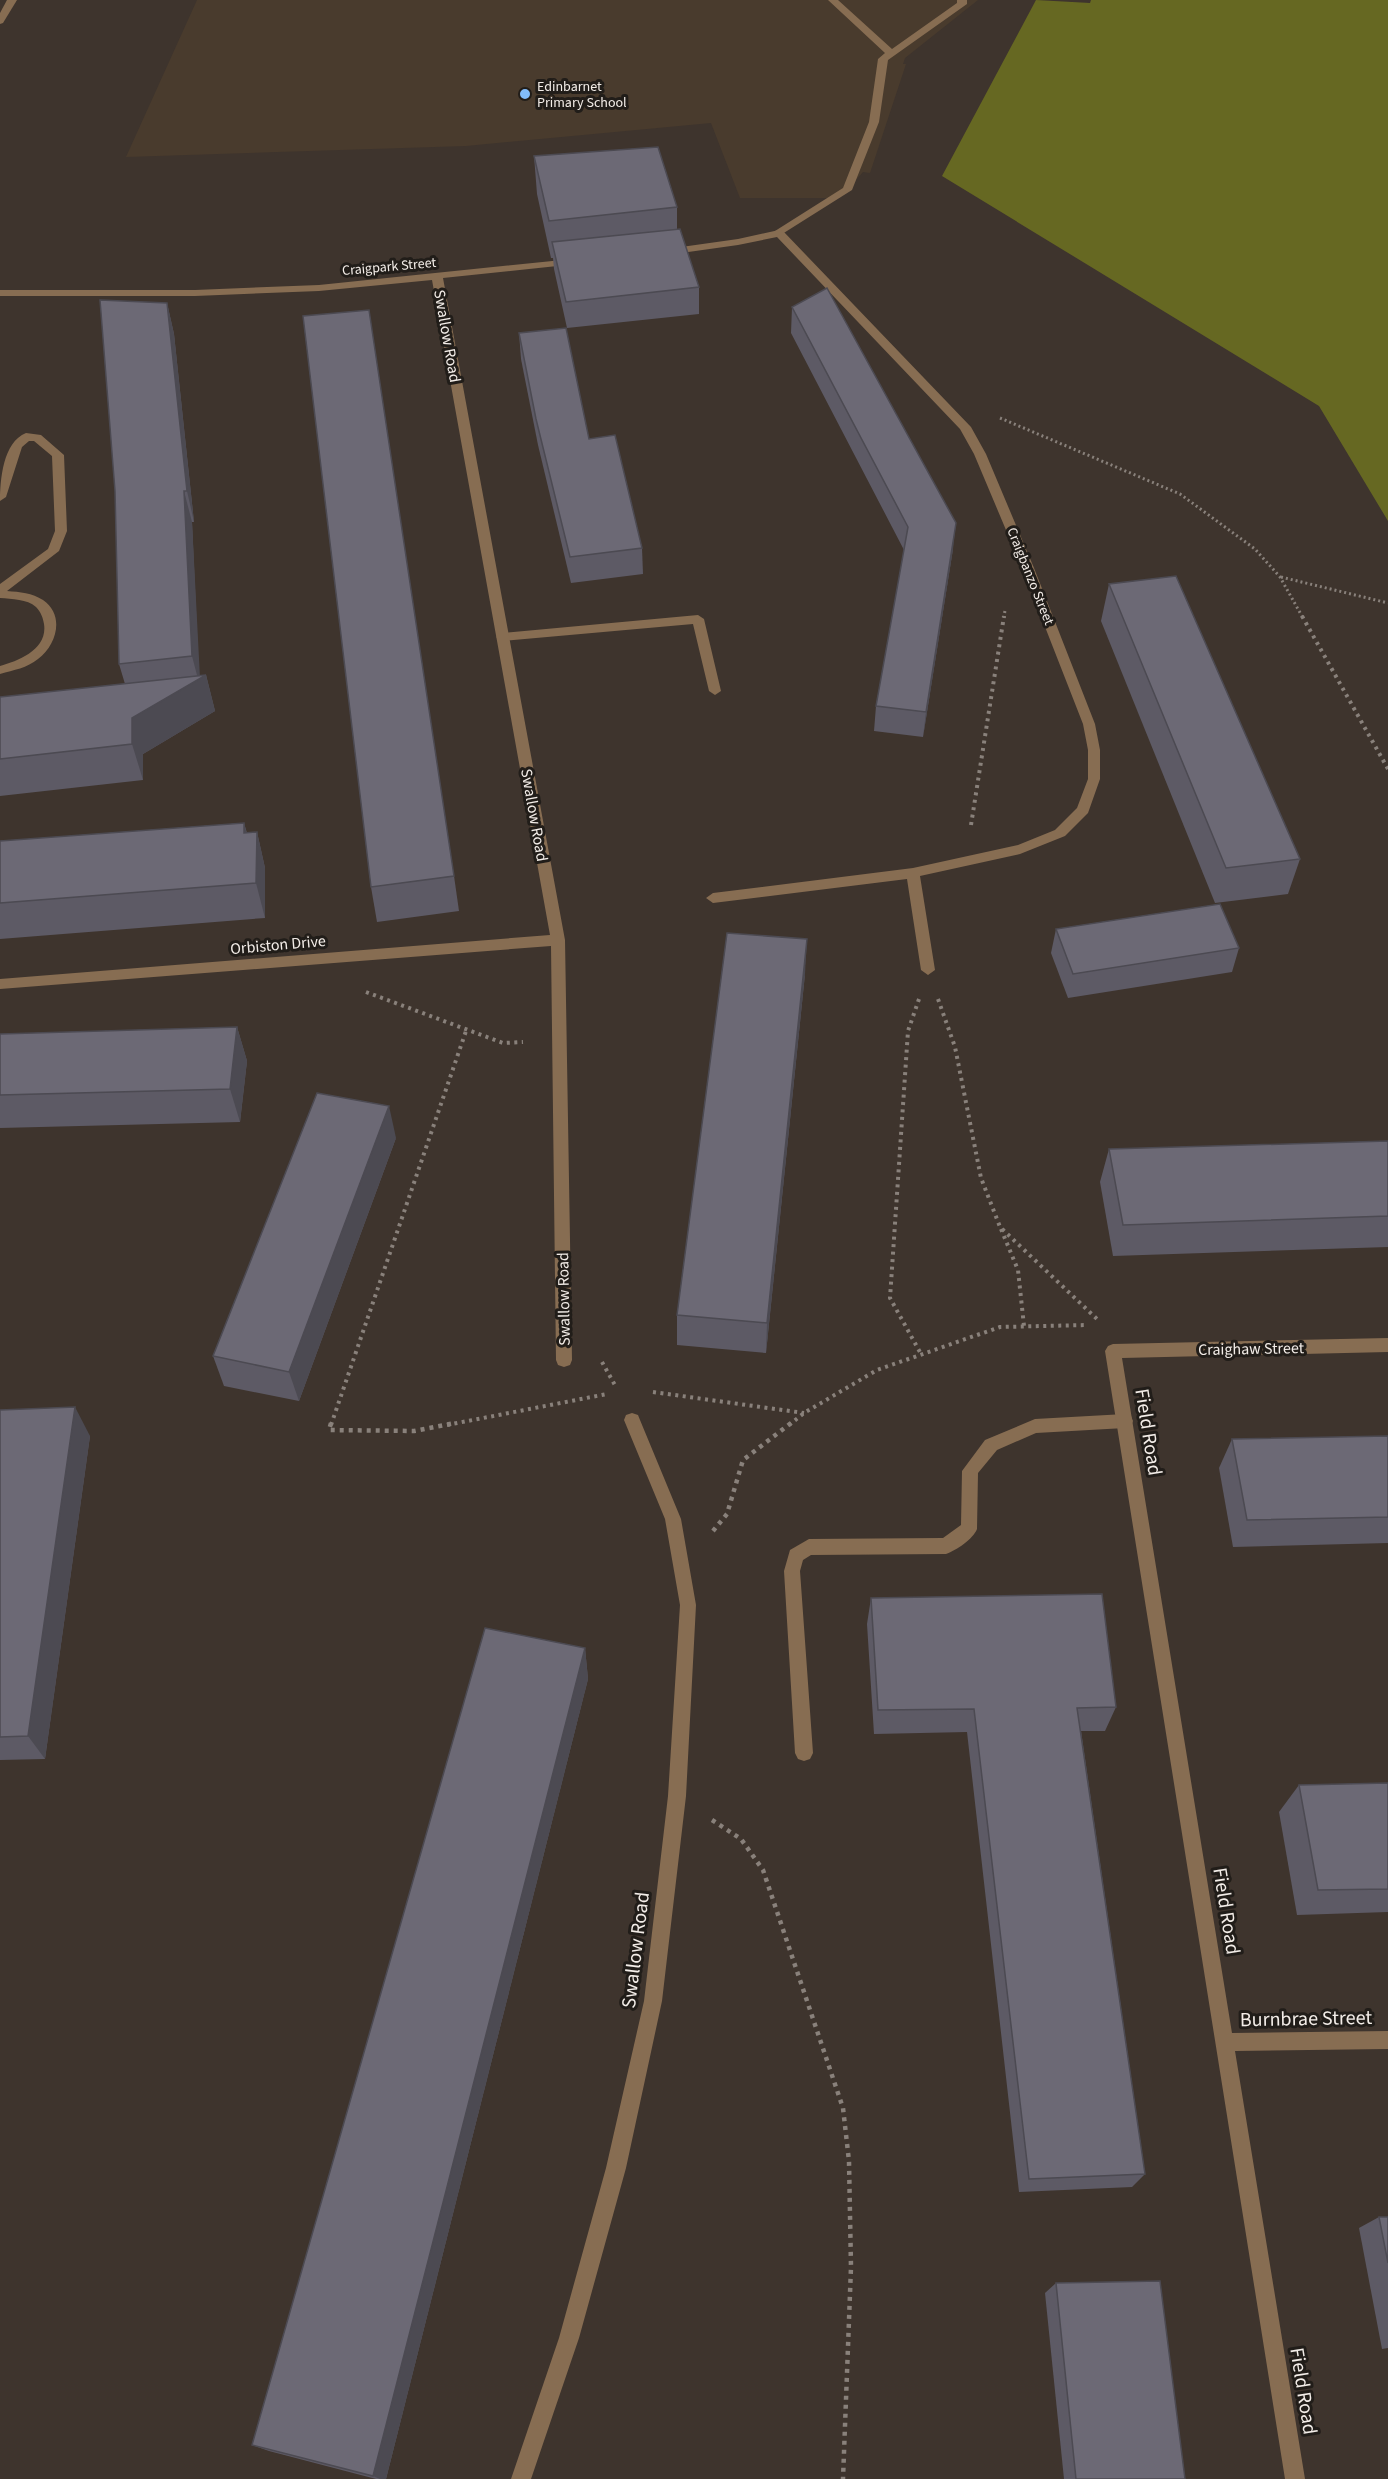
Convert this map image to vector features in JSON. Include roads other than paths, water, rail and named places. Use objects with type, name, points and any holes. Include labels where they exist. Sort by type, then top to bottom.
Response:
[{"type":"street","points":[[0,21],[12,0]]},
{"type":"street","points":[[833,0],[891,53]]},
{"type":"street","points":[[655,253],[738,242],[779,233],[847,190],[874,122],[883,58],[962,4],[962,0]]},
{"type":"street","name":"Craigbanzo Street","points":[[712,897],[914,873],[1020,849],[1060,833],[1083,810],[1095,779],[1094,750],[1089,724],[1028,568],[980,454],[965,427],[779,233]]},
{"type":"street","name":"Craigpark Street","points":[[0,293],[195,293],[320,288],[586,260]]},
{"type":"street","name":"Swallow Road","points":[[437,276],[558,940],[564,1359]]},
{"type":"street","points":[[0,497],[17,446],[26,437],[37,438],[58,455],[61,531],[53,551],[0,590]]},
{"type":"street","points":[[0,594],[28,597],[42,604],[50,614],[53,626],[50,639],[40,652],[24,663],[0,670]]},
{"type":"street","points":[[502,637],[698,619],[715,691]]},
{"type":"street","points":[[914,873],[928,970]]},
{"type":"street","name":"Orbiston Drive","points":[[0,984],[558,940]]},
{"type":"street","name":"Craighaw Street","points":[[1113,1351],[1388,1345]]},
{"type":"street","name":"Field Road","points":[[1113,1351],[1295,2479]]},
{"type":"street","name":"Swallow Road","points":[[521,2479],[569,2338],[616,2168],[653,2001],[677,1796],[687,1595],[684,1566],[673,1519],[632,1420]]},
{"type":"street","points":[[804,1753],[792,1571],[796,1555],[809,1547],[946,1546],[969,1529],[970,1471],[991,1445],[1035,1426],[1125,1421]]},
{"type":"street","name":"Burnbrae Street","points":[[1225,2042],[1388,2040]]},
{"type":"place","name":"Edinbarnet Primary School","points":[[525,94]]}]
